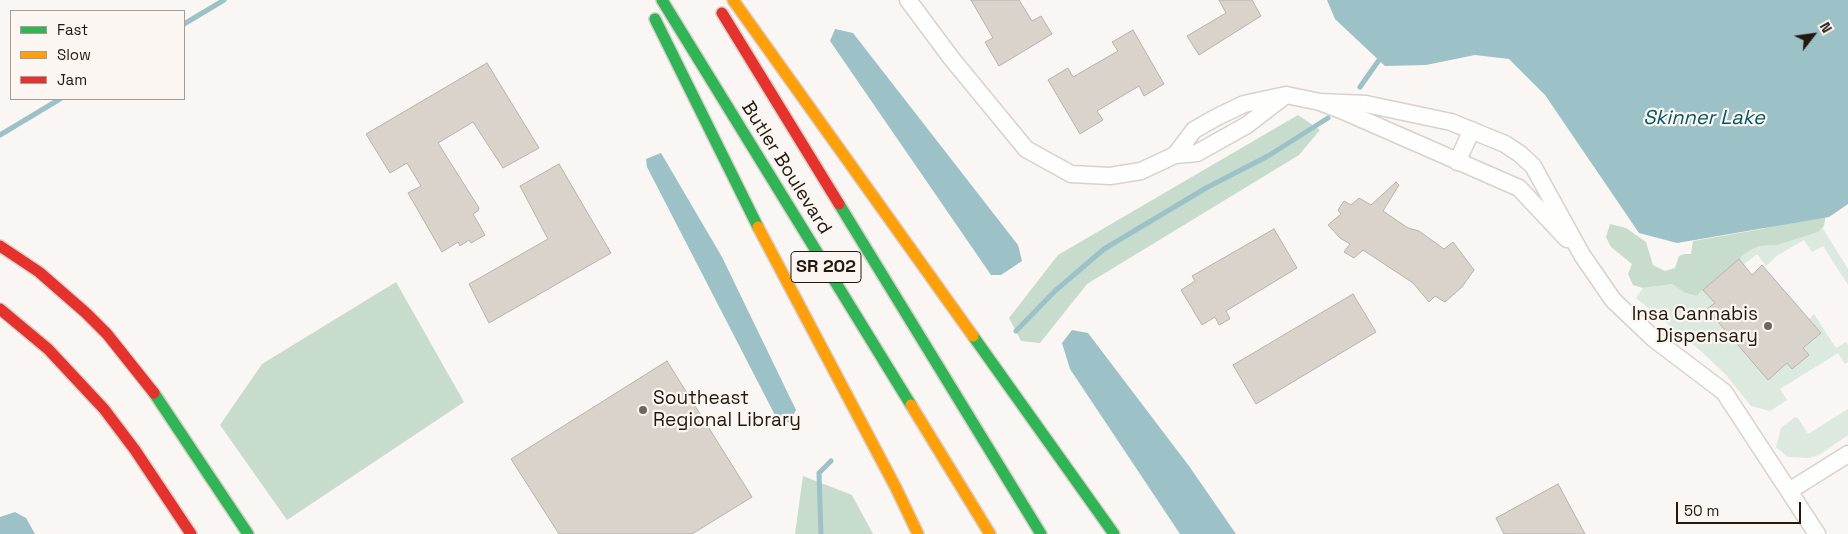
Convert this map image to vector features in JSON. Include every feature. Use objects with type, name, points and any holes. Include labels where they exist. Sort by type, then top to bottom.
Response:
[{"type":"main road","name":"Butler Boulevard","points":[[662,0],[990,534]]},
{"type":"main road","name":"Butler Boulevard","points":[[714,0],[1042,534]]},
{"type":"main road","points":[[733,0],[1114,534]]},
{"type":"main road","points":[[650,9],[752,216],[896,488],[918,534]]},
{"type":"main road","points":[[0,246],[39,272],[86,313],[112,340],[167,410],[248,534]]},
{"type":"main road","points":[[0,309],[48,349],[104,409],[135,450],[192,534]]},
{"type":"street","points":[[908,0],[952,58],[1026,149],[1071,174],[1110,176],[1141,170],[1175,155],[1197,153],[1247,125],[1286,95],[1320,102],[1366,104],[1451,122],[1505,144],[1533,166],[1582,255],[1613,300],[1654,339],[1724,392],[1817,534]]},
{"type":"street","points":[[1320,102],[1519,188],[1582,255]]},
{"type":"street","points":[[1457,162],[1472,130]]},
{"type":"street","points":[[1789,491],[1848,454]]},
{"type":"shaded area","points":[[1822,227],[1848,269],[1848,285],[1823,246],[1812,252],[1804,240],[1778,255],[1766,266],[1757,254],[1743,265],[1739,259],[1747,252],[1759,246],[1777,245],[1817,232]]},
{"type":"shaded area","points":[[1672,284],[1685,293],[1695,296],[1703,290],[1715,303],[1708,309],[1768,379],[1787,363],[1792,369],[1808,355],[1803,348],[1821,333],[1809,319],[1814,314],[1836,348],[1846,342],[1848,345],[1848,362],[1845,364],[1838,353],[1780,389],[1787,400],[1770,411],[1751,406],[1727,376],[1703,353],[1636,298],[1643,288]]},
{"type":"shaded area","points":[[1848,409],[1848,435],[1819,455],[1810,458],[1788,457],[1776,447],[1781,428],[1795,417],[1798,418],[1808,434]]},
{"type":"green space","points":[[1298,115],[1320,130],[1299,155],[1087,284],[1040,343],[1021,341],[1009,318],[1058,255]]},
{"type":"green space","points":[[1826,212],[1824,226],[1818,232],[1777,245],[1759,246],[1747,252],[1696,296],[1685,293],[1672,284],[1643,288],[1633,285],[1628,274],[1632,264],[1611,247],[1606,237],[1610,224],[1626,228],[1646,242],[1653,265],[1665,271],[1675,268],[1679,256],[1691,254],[1693,241],[1762,229]]},
{"type":"green space","points":[[396,282],[464,402],[287,520],[220,425],[262,364]]},
{"type":"green space","points":[[803,476],[852,495],[873,534],[795,534]]},
{"type":"water","name":"Skinner Lake","points":[[1327,0],[1848,0],[1848,204],[1829,217],[1677,243],[1639,233],[1545,95],[1509,59],[1475,55],[1426,65],[1385,66],[1335,19]]},
{"type":"water","points":[[835,29],[853,33],[1018,245],[1022,261],[1001,275],[991,275],[830,41]]},
{"type":"water","points":[[661,153],[722,257],[796,410],[789,423],[777,419],[647,167],[646,159]]},
{"type":"water","points":[[1072,330],[1088,333],[1189,466],[1236,534],[1180,534],[1070,369],[1062,343]]},
{"type":"water","points":[[15,512],[26,518],[35,534],[0,534],[0,517]]},
{"type":"building","points":[[971,0],[1019,0],[1032,21],[1041,16],[1052,34],[999,66],[985,42],[993,38]]},
{"type":"building","points":[[1219,0],[1252,0],[1261,16],[1199,55],[1187,36],[1226,13]]},
{"type":"building","points":[[1133,30],[1164,84],[1144,96],[1139,86],[1097,111],[1103,120],[1080,134],[1048,80],[1068,68],[1073,77],[1118,51],[1112,42]]},
{"type":"building","points":[[487,63],[539,148],[503,168],[473,122],[438,143],[479,208],[473,214],[485,235],[471,243],[469,240],[460,246],[458,242],[442,252],[408,193],[421,186],[407,163],[390,173],[366,134]]},
{"type":"building","points":[[559,164],[611,253],[489,323],[469,284],[548,239],[520,186]]},
{"type":"building","points":[[1396,182],[1399,185],[1383,211],[1408,228],[1419,231],[1444,249],[1453,242],[1474,270],[1462,287],[1445,302],[1435,296],[1429,302],[1413,283],[1363,250],[1354,258],[1344,252],[1350,244],[1340,238],[1328,225],[1341,214],[1338,210],[1344,201],[1351,205],[1359,198],[1371,205]]},
{"type":"building","points":[[1274,229],[1297,268],[1226,311],[1230,319],[1219,325],[1215,317],[1202,325],[1181,290],[1195,281],[1192,276]]},
{"type":"building","name":"Insa Cannabis Dispensary","points":[[1739,259],[1752,275],[1762,265],[1821,333],[1803,348],[1809,355],[1792,369],[1787,363],[1768,380],[1707,309],[1715,303],[1703,290]]},
{"type":"building","points":[[1353,294],[1376,332],[1256,404],[1233,365]]},
{"type":"building","name":"Southeast Regional Library","points":[[667,361],[752,497],[692,534],[559,534],[511,459]]},
{"type":"building","points":[[1558,484],[1585,534],[1504,534],[1496,518]]},
{"type":"waterway","points":[[185,23],[224,0]]},
{"type":"waterway","points":[[1360,87],[1379,60]]},
{"type":"waterway","points":[[0,135],[58,100]]},
{"type":"waterway","points":[[1016,331],[1055,291],[1104,249],[1206,188],[1268,156],[1328,118]]},
{"type":"waterway","points":[[821,534],[819,473],[831,461]]},
{"type":"traffic: fast","points":[[662,0],[911,405]]},
{"type":"traffic: fast","points":[[655,19],[758,227]]},
{"type":"traffic: fast","points":[[839,204],[1041,534]]},
{"type":"traffic: fast","points":[[973,336],[1114,534]]},
{"type":"traffic: fast","points":[[154,393],[248,534]]},
{"type":"traffic: slow","points":[[733,0],[973,336]]},
{"type":"traffic: slow","points":[[758,227],[896,488],[918,534]]},
{"type":"traffic: slow","points":[[911,405],[990,534]]},
{"type":"traffic: jam","points":[[722,13],[839,204]]},
{"type":"traffic: jam","points":[[0,246],[39,272],[86,313],[107,334],[154,393]]},
{"type":"traffic: jam","points":[[0,309],[48,349],[104,409],[135,450],[191,534]]},
{"type":"place","name":"Insa Cannabis Dispensary","points":[[1768,326]]},
{"type":"place","name":"Southeast Regional Library","points":[[643,410]]}]
